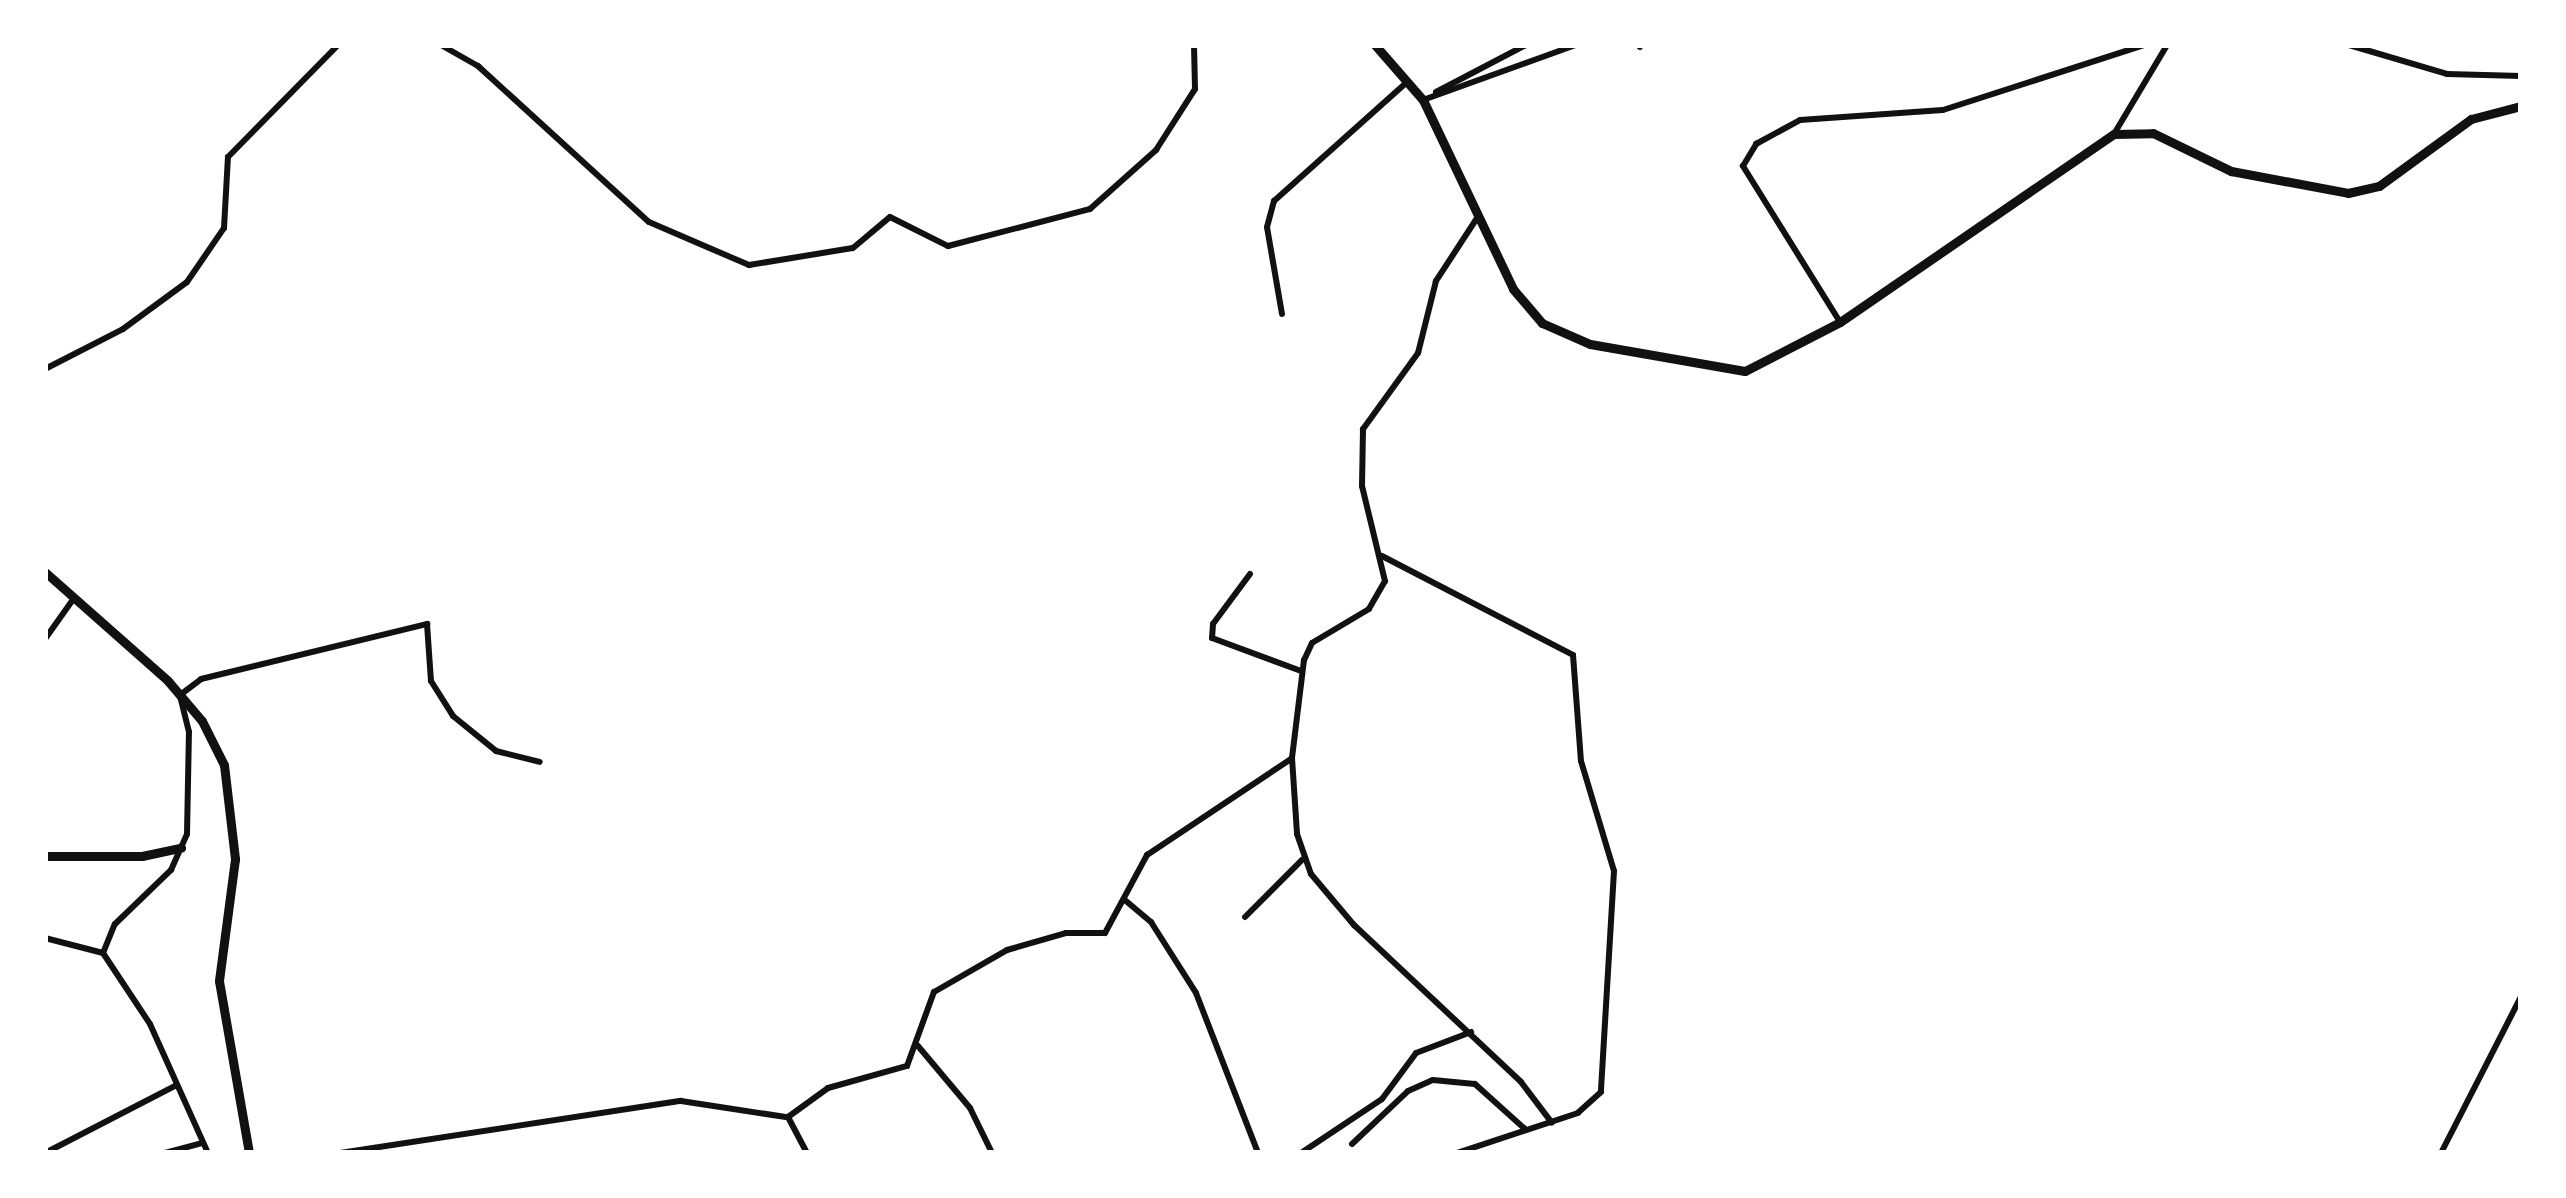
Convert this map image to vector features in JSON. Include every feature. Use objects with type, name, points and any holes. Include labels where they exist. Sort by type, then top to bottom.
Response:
[{"type":"main road","points":[[1376,45],[1423,100],[1527,309],[1590,344],[1745,371],[1840,322],[2114,134],[2153,134],[2231,171],[2348,193],[2379,186],[2470,119],[2521,106]]},
{"type":"main road","points":[[45,572],[76,595],[180,695],[218,749],[233,805],[234,882],[219,982],[249,1153]]},
{"type":"main road","points":[[45,856],[142,856],[181,848]]},
{"type":"street","points":[[45,369],[54,360],[123,328],[187,282],[224,228],[228,157],[338,45]]},
{"type":"street","points":[[441,45],[478,66],[650,222],[749,266],[853,248],[890,217],[948,246],[1090,209],[1166,135],[1195,88],[1194,45]]},
{"type":"street","points":[[1423,100],[1526,45]]},
{"type":"street","points":[[1423,100],[1576,45]]},
{"type":"street","points":[[1840,322],[1743,166],[1756,144],[1799,120],[1943,110],[2144,45]]},
{"type":"street","points":[[2114,134],[2167,45]]},
{"type":"street","points":[[2349,45],[2447,74],[2521,76]]},
{"type":"street","points":[[1282,314],[1267,227],[1274,201],[1408,81]]},
{"type":"street","points":[[1480,214],[1432,290],[1418,353],[1363,429],[1362,486],[1382,556],[1376,602],[1312,644],[1301,671],[1292,758],[1302,860],[1354,925],[1471,1032],[1552,1123]]},
{"type":"street","points":[[45,352],[54,360]]},
{"type":"street","points":[[1382,556],[1560,643],[1576,663],[1581,761],[1613,871],[1606,1077],[1591,1104],[1552,1123],[1460,1152]]},
{"type":"street","points":[[1250,574],[1213,624],[1212,638],[1301,671]]},
{"type":"street","points":[[45,639],[76,595]]},
{"type":"street","points":[[103,953],[115,924],[171,870],[181,848],[191,767],[180,695],[224,671],[427,624],[430,681],[453,716],[496,751],[540,762]]},
{"type":"street","points":[[340,1153],[662,1103],[788,1117],[828,1088],[892,1075],[918,1046],[934,992],[1007,950],[1066,933],[1106,933],[1147,855],[1292,758]]},
{"type":"street","points":[[1245,917],[1302,860]]},
{"type":"street","points":[[1126,901],[1150,922],[1196,993],[1258,1153]]},
{"type":"street","points":[[45,938],[103,953],[150,1024],[208,1153]]},
{"type":"street","points":[[2441,1153],[2521,997]]},
{"type":"street","points":[[1301,1153],[1382,1100],[1416,1053],[1471,1032]]},
{"type":"street","points":[[918,1046],[970,1108],[992,1153]]},
{"type":"street","points":[[1352,1144],[1408,1090],[1456,1078],[1495,1096],[1525,1129]]},
{"type":"street","points":[[45,1153],[177,1084]]},
{"type":"street","points":[[788,1117],[807,1153]]},
{"type":"street","points":[[164,1153],[202,1143]]}]
